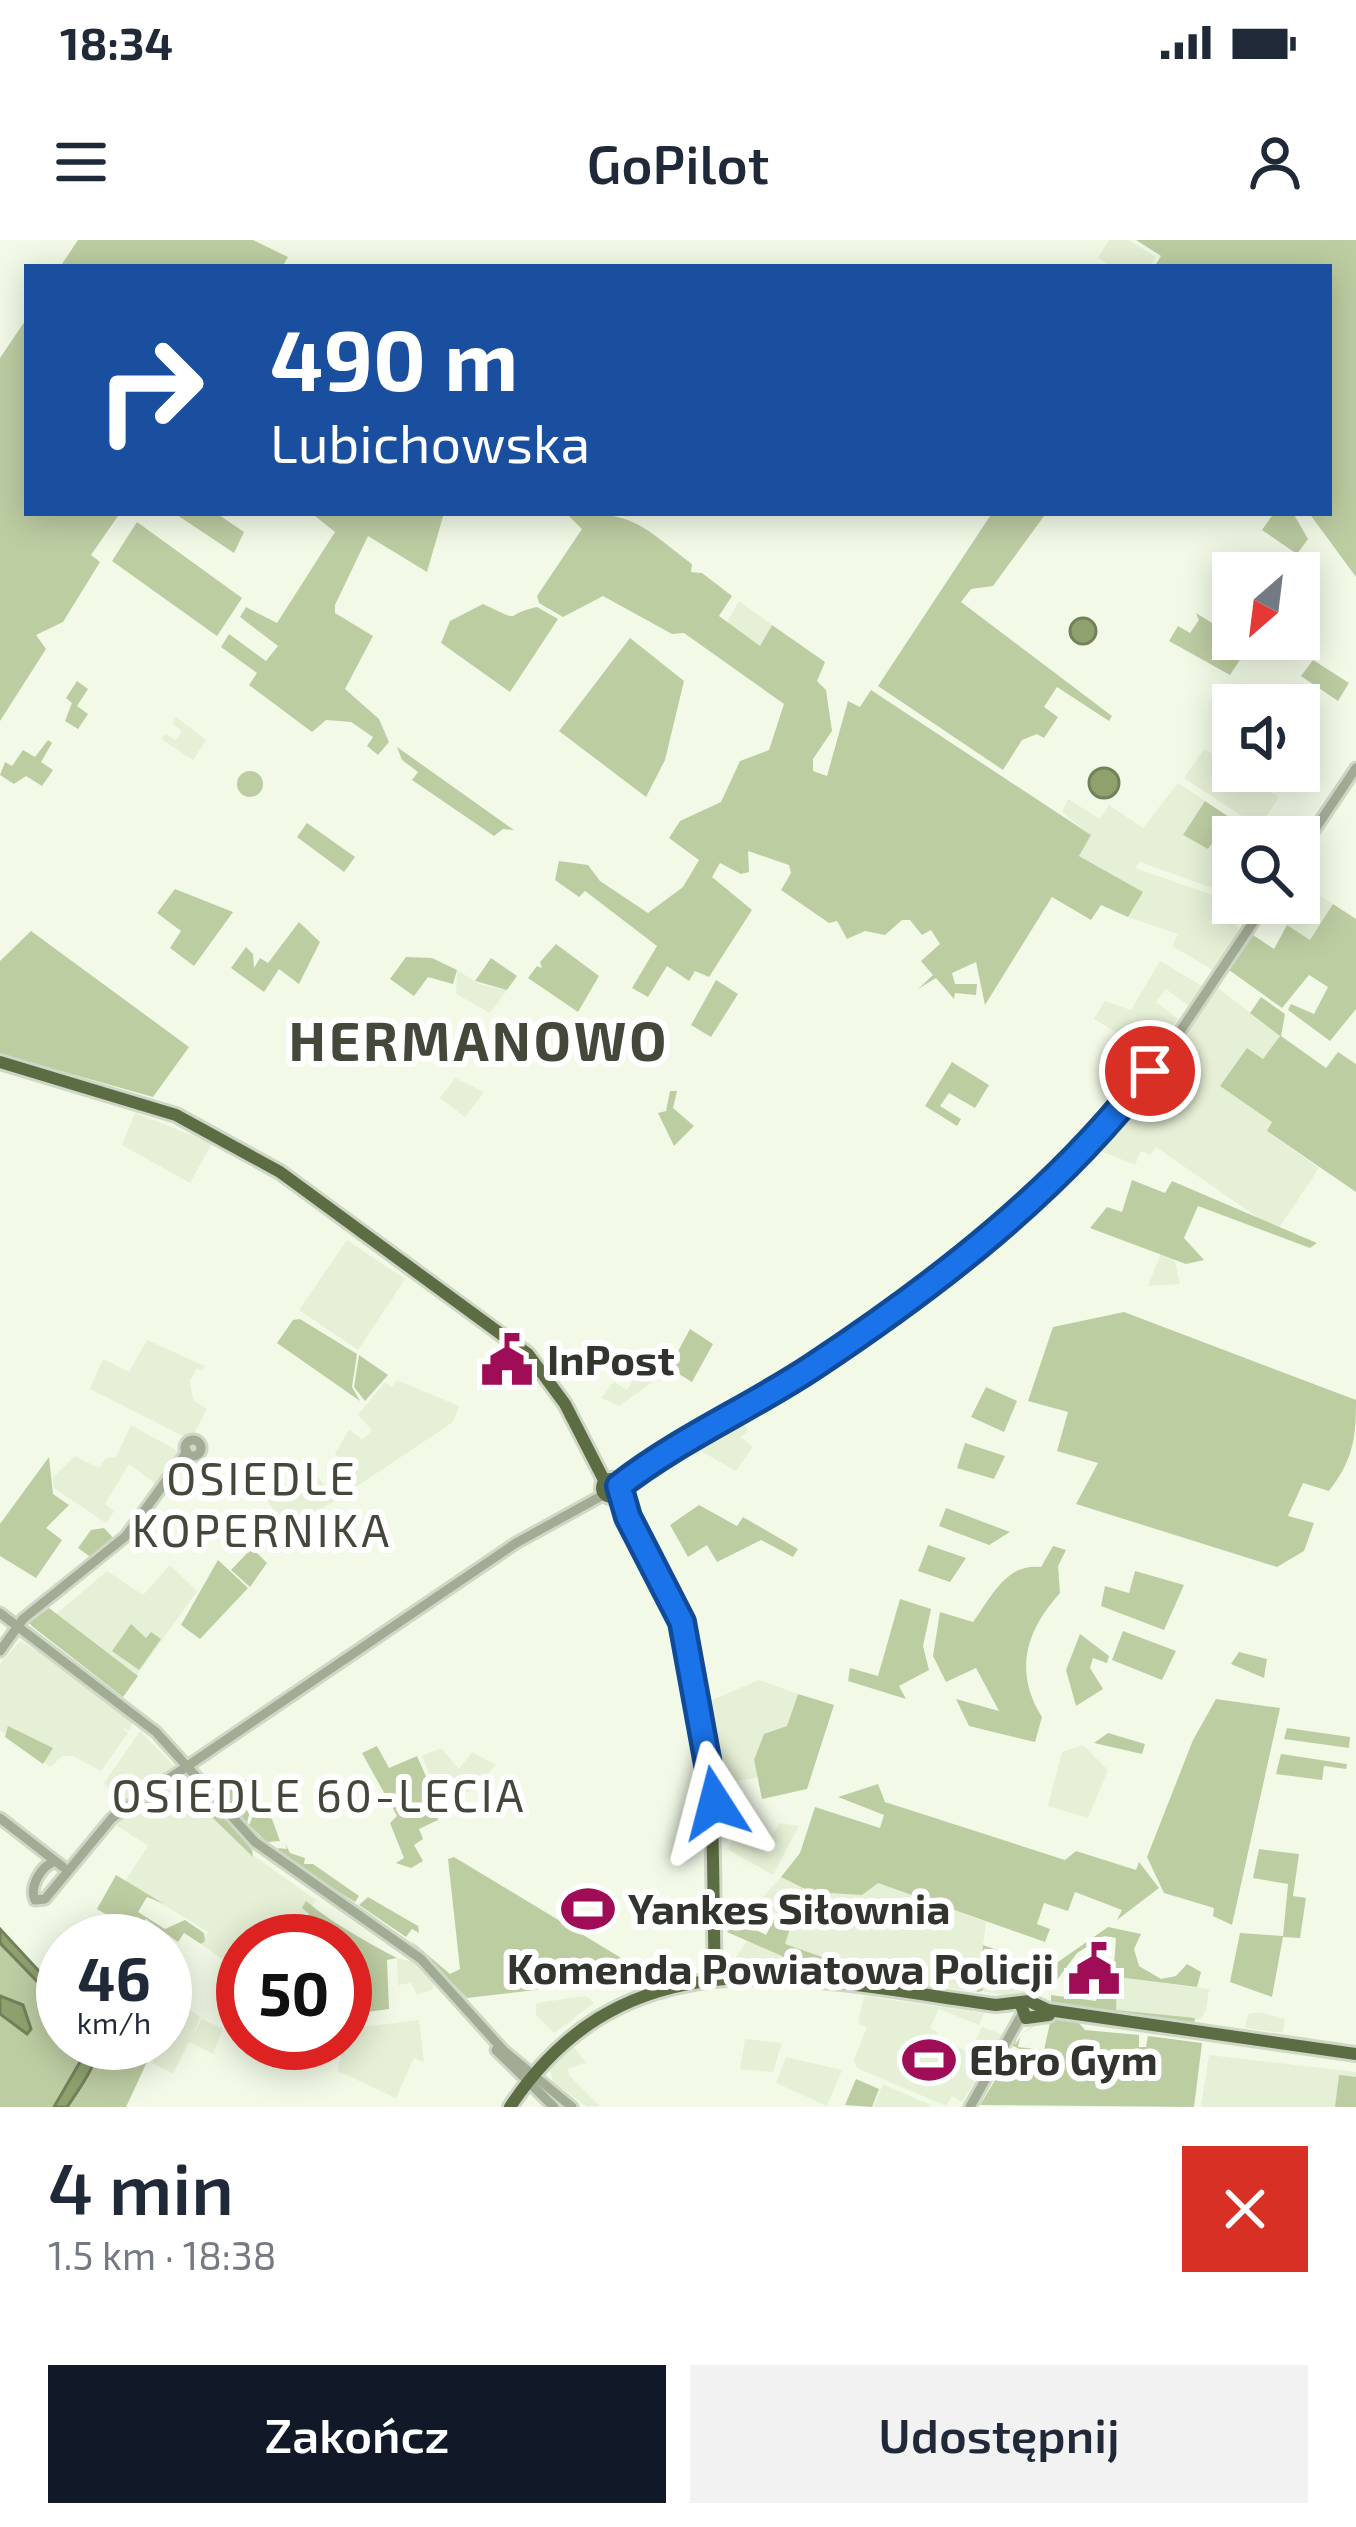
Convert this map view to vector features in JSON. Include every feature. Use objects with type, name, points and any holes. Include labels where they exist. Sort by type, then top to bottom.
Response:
[{"type":"main road","points":[[0,1062],[176,1114],[252,1153],[515,1342],[552,1384],[675,1603],[691,1656],[714,1797],[714,1974]]},
{"type":"main road","points":[[506,2107],[527,2076],[569,2037],[614,2007],[660,1988],[714,1974],[766,1976],[1356,2052]]},
{"type":"street","points":[[1320,822],[1356,768]]},
{"type":"street","points":[[0,1818],[57,1868],[76,1864],[112,1818],[188,1765],[516,1543],[811,1369],[903,1304],[1072,1165],[1177,1036],[1252,924]]},
{"type":"street","points":[[0,1651],[17,1625],[127,1536],[189,1454]]},
{"type":"street","points":[[0,1613],[123,1704],[188,1765],[255,1843],[404,1945],[554,2107]]},
{"type":"street","points":[[970,2107],[1027,2011]]},
{"type":"street","points":[[527,2076],[572,2107]]},
{"type":"shaded area","points":[[78,240],[253,240],[288,257],[284,264],[62,264]]},
{"type":"shaded area","points":[[1109,240],[1129,240],[1156,257],[1151,264],[1108,264],[1098,258]]},
{"type":"shaded area","points":[[1136,240],[1356,240],[1356,577],[1311,516],[1332,516],[1332,264],[1156,264],[1161,256]]},
{"type":"shaded area","points":[[24,322],[24,516],[118,516],[91,555],[100,562],[63,622],[36,635],[46,649],[0,721],[0,358]]},
{"type":"shaded area","points":[[178,516],[220,516],[244,532],[234,553]]},
{"type":"shaded area","points":[[315,516],[443,516],[427,572],[368,536],[335,605],[335,613],[373,636],[345,689],[379,719],[389,742],[378,755],[367,746],[373,737],[351,722],[326,720],[312,732],[249,685],[257,673],[221,647],[229,634],[266,661],[278,646],[240,617],[246,607],[277,623],[335,532]]},
{"type":"shaded area","points":[[569,516],[613,516],[635,523],[692,564],[691,572],[702,573],[732,596],[719,616],[760,646],[772,625],[825,662],[817,681],[826,690],[832,731],[813,759],[813,771],[827,776],[848,701],[860,707],[871,690],[1091,835],[1079,856],[1143,892],[1128,917],[1101,905],[1091,920],[1052,897],[985,1005],[976,962],[952,973],[955,984],[977,984],[976,995],[955,993],[954,999],[936,978],[918,989],[933,975],[921,961],[940,944],[931,930],[922,935],[910,920],[902,920],[885,935],[865,931],[847,939],[837,921],[829,923],[781,890],[791,873],[789,865],[748,851],[749,872],[741,874],[720,863],[712,877],[752,910],[709,977],[695,971],[689,981],[667,966],[648,997],[632,988],[657,946],[585,891],[579,897],[555,880],[559,861],[588,865],[600,881],[648,913],[683,887],[699,860],[669,838],[680,821],[721,802],[740,761],[769,750],[784,704],[684,633],[672,634],[603,596],[563,617],[539,603],[537,596],[582,529]]},
{"type":"shaded area","points":[[990,516],[1044,516],[993,586],[971,589],[961,602],[1112,716],[1109,721],[1057,687],[1044,707],[1058,717],[1044,738],[1037,734],[1022,740],[1003,770],[878,686]]},
{"type":"shaded area","points":[[1272,516],[1295,516],[1308,539],[1294,552],[1262,530]]},
{"type":"shaded area","points":[[137,522],[242,598],[217,636],[112,561]]},
{"type":"shaded area","points":[[739,601],[772,625],[760,646],[727,622]]},
{"type":"shaded area","points":[[483,604],[509,616],[537,607],[558,619],[510,692],[441,643],[450,621]]},
{"type":"shaded area","points":[[1196,613],[1212,623],[1212,660],[1240,660],[1230,675],[1169,641],[1178,626],[1190,633],[1199,620]]},
{"type":"shaded area","points":[[1083,618],[1096,631],[1083,644],[1070,631]]},
{"type":"shaded area","points":[[630,638],[684,681],[665,760],[646,797],[559,731]]},
{"type":"shaded area","points":[[1313,660],[1349,683],[1338,701],[1320,684],[1301,676]]},
{"type":"shaded area","points":[[77,681],[88,689],[77,706],[88,714],[78,729],[65,721],[72,703],[66,698]]},
{"type":"shaded area","points":[[176,717],[206,740],[193,760],[161,739],[165,734],[176,740],[182,731],[172,723]]},
{"type":"shaded area","points":[[48,740],[52,743],[41,762],[53,770],[42,786],[26,776],[14,784],[0,775],[5,762],[12,766],[23,750],[35,757]]},
{"type":"shaded area","points":[[397,747],[514,830],[503,829],[494,836],[412,780],[418,772],[402,760]]},
{"type":"shaded area","points":[[1204,749],[1212,754],[1212,792],[1271,792],[1279,797],[1266,816],[1242,816],[1184,778]]},
{"type":"shaded area","points":[[1104,768],[1119,783],[1104,798],[1089,783]]},
{"type":"shaded area","points":[[250,771],[263,784],[250,797],[237,784]]},
{"type":"shaded area","points":[[1178,783],[1205,801],[1184,836],[1208,849],[1212,843],[1212,888],[1140,862],[1135,868],[1212,895],[1212,924],[1235,924],[1240,931],[1213,970],[1172,946],[1178,934],[1128,917],[1142,892],[1078,855],[1090,835],[1062,812],[1068,799],[1100,819],[1109,805],[1143,828]]},
{"type":"shaded area","points":[[1205,801],[1228,816],[1212,816],[1208,849],[1183,835]]},
{"type":"shaded area","points":[[307,823],[355,857],[344,872],[297,837]]},
{"type":"shaded area","points":[[175,889],[233,912],[194,966],[170,948],[181,931],[157,913]]},
{"type":"shaded area","points":[[1320,896],[1333,904],[1310,940],[1287,925],[1320,924]]},
{"type":"shaded area","points":[[1333,904],[1356,919],[1356,1009],[1330,1041],[1288,1010],[1291,1004],[1314,1014],[1328,987],[1309,975],[1282,1008],[1229,970],[1253,935],[1274,949],[1287,925],[1310,940]]},
{"type":"shaded area","points":[[299,922],[320,942],[299,984],[279,969],[264,992],[231,968],[246,947],[253,954],[254,968],[260,958],[268,963]]},
{"type":"shaded area","points":[[31,931],[189,1047],[153,1097],[0,1054],[0,961]]},
{"type":"shaded area","points":[[556,944],[599,976],[578,1012],[528,978],[537,966],[542,968],[540,962]]},
{"type":"shaded area","points":[[406,957],[432,958],[457,970],[453,984],[428,977],[414,996],[390,979]]},
{"type":"shaded area","points":[[491,958],[517,976],[507,990],[475,981]]},
{"type":"shaded area","points":[[1160,961],[1202,986],[1188,1005],[1166,989],[1156,1002],[1178,1019],[1152,1054],[1094,1019],[1105,1001],[1131,1010]]},
{"type":"shaded area","points":[[457,970],[479,984],[507,990],[490,1013],[456,994]]},
{"type":"shaded area","points":[[716,980],[738,994],[711,1037],[691,1025]]},
{"type":"shaded area","points":[[1218,988],[1281,1036],[1263,1059],[1273,1123],[1268,1132],[1319,1168],[1277,1231],[1156,1147],[1150,1155],[1141,1151],[1135,1165],[1096,1149]]},
{"type":"shaded area","points":[[1261,997],[1285,1014],[1281,1036],[1326,1068],[1338,1052],[1356,1064],[1356,1192],[1267,1131],[1272,1122],[1220,1086],[1247,1048],[1263,1059],[1280,1036],[1250,1013]]},
{"type":"shaded area","points":[[952,1062],[989,1085],[975,1108],[949,1093],[940,1106],[961,1119],[957,1126],[925,1106]]},
{"type":"shaded area","points":[[455,1078],[484,1092],[465,1117],[440,1098]]},
{"type":"shaded area","points":[[670,1091],[677,1091],[673,1108],[694,1126],[674,1146],[658,1113],[666,1111]]},
{"type":"shaded area","points":[[135,1113],[212,1143],[190,1183],[122,1145]]},
{"type":"shaded area","points":[[1132,1180],[1165,1193],[1172,1181],[1317,1243],[1310,1248],[1198,1206],[1184,1238],[1204,1260],[1186,1264],[1090,1228],[1107,1207],[1122,1212]]},
{"type":"shaded area","points":[[347,1240],[405,1279],[358,1350],[299,1310]]},
{"type":"shaded area","points":[[1161,1253],[1174,1258],[1180,1284],[1148,1286]]},
{"type":"shaded area","points":[[1124,1312],[1356,1400],[1354,1438],[1343,1469],[1329,1491],[1303,1483],[1288,1516],[1314,1523],[1304,1551],[1277,1567],[1076,1504],[1098,1463],[1057,1451],[1068,1412],[1028,1401],[1053,1327]]},
{"type":"shaded area","points":[[300,1319],[357,1354],[352,1387],[360,1401],[277,1343],[293,1320]]},
{"type":"shaded area","points":[[690,1329],[713,1344],[692,1382],[669,1368]]},
{"type":"shaded area","points":[[147,1340],[205,1366],[202,1371],[197,1368],[190,1380],[193,1400],[207,1409],[193,1435],[181,1435],[90,1389],[103,1359],[129,1372]]},
{"type":"shaded area","points":[[359,1355],[388,1375],[365,1401],[354,1387]]},
{"type":"shaded area","points":[[642,1365],[658,1374],[651,1383],[619,1406],[601,1398],[614,1382],[627,1390]]},
{"type":"shaded area","points":[[397,1380],[459,1406],[453,1422],[356,1487],[335,1453],[349,1430],[363,1439],[372,1430],[358,1415],[385,1382],[392,1387]]},
{"type":"shaded area","points":[[986,1387],[1017,1401],[1004,1432],[971,1417]]},
{"type":"shaded area","points":[[742,1415],[748,1420],[743,1423],[748,1431],[741,1437],[753,1447],[736,1471],[692,1446]]},
{"type":"shaded area","points":[[131,1425],[181,1453],[156,1484],[129,1464],[105,1504],[114,1511],[106,1523],[54,1488],[53,1477],[75,1456],[99,1468],[106,1458],[116,1457]]},
{"type":"shaded area","points":[[965,1443],[1005,1456],[994,1479],[957,1468]]},
{"type":"shaded area","points":[[49,1457],[53,1494],[69,1505],[46,1528],[62,1540],[36,1578],[0,1556],[0,1524]]},
{"type":"shaded area","points":[[309,1468],[338,1499],[287,1529],[266,1499]]},
{"type":"shaded area","points":[[699,1505],[737,1526],[743,1517],[798,1549],[793,1557],[761,1540],[717,1562],[707,1545],[688,1557],[670,1525]]},
{"type":"shaded area","points":[[946,1508],[1010,1532],[989,1545],[939,1526]]},
{"type":"shaded area","points":[[104,1528],[115,1540],[92,1558],[78,1548],[91,1530]]},
{"type":"shaded area","points":[[928,1545],[966,1558],[950,1582],[918,1571]]},
{"type":"shaded area","points":[[1053,1546],[1066,1550],[1058,1566],[1060,1593],[1038,1622],[1027,1653],[1028,1684],[1042,1717],[1035,1742],[969,1726],[956,1699],[999,1711],[976,1668],[946,1682],[933,1656],[940,1612],[973,1622],[1001,1583],[1018,1570],[1041,1567]]},
{"type":"shaded area","points":[[252,1548],[267,1563],[250,1587],[231,1570]]},
{"type":"shaded area","points":[[218,1560],[248,1588],[200,1639],[181,1625]]},
{"type":"shaded area","points":[[170,1565],[197,1591],[137,1675],[55,1615],[107,1571],[143,1595]]},
{"type":"shaded area","points":[[1135,1571],[1184,1585],[1164,1630],[1101,1606],[1105,1586],[1129,1593]]},
{"type":"shaded area","points":[[900,1599],[931,1609],[923,1646],[929,1670],[899,1686],[906,1699],[848,1681],[850,1668],[878,1676]]},
{"type":"shaded area","points":[[49,1608],[138,1676],[123,1697],[29,1623]]},
{"type":"shaded area","points":[[131,1624],[146,1638],[151,1632],[161,1639],[139,1670],[112,1651]]},
{"type":"shaded area","points":[[1123,1631],[1176,1651],[1162,1680],[1112,1660]]},
{"type":"shaded area","points":[[1080,1634],[1109,1656],[1107,1663],[1093,1658],[1090,1668],[1103,1689],[1076,1706],[1066,1670]]},
{"type":"shaded area","points":[[20,1641],[62,1665],[133,1722],[129,1731],[121,1727],[128,1733],[101,1771],[73,1756],[62,1756],[50,1767],[0,1730],[0,1664]]},
{"type":"shaded area","points":[[1239,1652],[1267,1659],[1264,1678],[1231,1664]]},
{"type":"shaded area","points":[[759,1680],[798,1694],[787,1726],[754,1760],[758,1777],[719,1784],[705,1703]]},
{"type":"shaded area","points":[[798,1694],[834,1705],[807,1789],[762,1799],[754,1760],[764,1734],[787,1726]]},
{"type":"shaded area","points":[[1216,1699],[1280,1708],[1232,1925],[1213,1916],[1214,1908],[1164,1893],[1147,1857],[1193,1740]]},
{"type":"shaded area","points":[[8,1726],[53,1748],[43,1764],[5,1737]]},
{"type":"shaded area","points":[[1287,1728],[1350,1737],[1349,1748],[1284,1739]]},
{"type":"shaded area","points":[[140,1731],[175,1767],[122,1803],[104,1783]]},
{"type":"shaded area","points":[[1108,1733],[1145,1744],[1142,1754],[1094,1743]]},
{"type":"shaded area","points":[[1083,1745],[1108,1770],[1088,1818],[1048,1806],[1062,1752]]},
{"type":"shaded area","points":[[377,1746],[389,1768],[417,1756],[435,1797],[438,1820],[419,1829],[423,1839],[414,1845],[423,1861],[411,1868],[396,1863],[404,1858],[390,1823],[397,1816],[362,1753]]},
{"type":"shaded area","points":[[441,1748],[459,1769],[472,1752],[496,1765],[472,1790],[442,1802],[422,1756]]},
{"type":"shaded area","points":[[1281,1754],[1347,1764],[1346,1769],[1324,1766],[1322,1780],[1276,1774]]},
{"type":"shaded area","points":[[230,1776],[234,1786],[250,1778],[256,1792],[245,1798],[251,1806],[247,1823],[208,1777],[227,1784]]},
{"type":"shaded area","points":[[179,1778],[190,1779],[208,1799],[194,1781],[252,1850],[253,1857],[183,1789],[169,1788],[149,1807],[142,1805]]},
{"type":"shaded area","points":[[878,1784],[885,1802],[1065,1860],[1076,1851],[1136,1870],[1139,1862],[1159,1888],[1117,1920],[1122,1910],[1075,1892],[1068,1911],[1044,1903],[1037,1924],[1050,1929],[1045,1942],[878,1883],[862,1895],[811,1892],[781,1877],[800,1853],[815,1807],[880,1828],[884,1815],[838,1797]]},
{"type":"shaded area","points":[[167,1788],[192,1794],[251,1854],[316,1900],[308,1914],[216,1914],[216,1955],[201,1944],[208,1932],[192,1922],[192,1914],[179,1914],[125,1881],[148,1846],[113,1823]]},
{"type":"shaded area","points":[[255,1810],[259,1816],[267,1811],[264,1816],[272,1819],[280,1841],[267,1842],[249,1825]]},
{"type":"shaded area","points":[[744,1819],[773,1834],[780,1823],[799,1826],[773,1875],[727,1849]]},
{"type":"shaded area","points":[[285,1843],[290,1853],[305,1858],[304,1864],[313,1864],[359,1896],[355,1902],[285,1859],[278,1848],[287,1849]]},
{"type":"shaded area","points":[[1259,1849],[1299,1854],[1293,1896],[1306,1898],[1300,1938],[1283,1937],[1272,1997],[1230,1982],[1240,1933],[1283,1936],[1288,1884],[1253,1878]]},
{"type":"shaded area","points":[[454,1857],[654,1976],[467,1998],[410,1940],[450,1974],[460,1969],[448,1859]]},
{"type":"shaded area","points":[[116,1875],[164,1904],[147,1897],[138,1912],[141,1914],[105,1914],[97,1909]]},
{"type":"shaded area","points":[[781,1877],[810,1892],[862,1895],[878,1882],[986,1922],[977,1992],[846,1975],[784,1944],[791,1922],[758,1902]]},
{"type":"shaded area","points":[[368,1897],[418,1926],[419,1933],[412,1929],[406,1937],[359,1905]]},
{"type":"shaded area","points":[[306,1901],[324,1914],[309,1914],[302,1908]]},
{"type":"shaded area","points":[[777,1914],[792,1922],[785,1944],[845,1965],[846,1975],[783,1967],[784,1957],[727,1932],[739,1921],[766,1935]]},
{"type":"shaded area","points":[[192,1925],[204,1933],[201,1944],[192,1938]]},
{"type":"shaded area","points":[[1108,1927],[1141,1934],[1134,1949],[1139,1966],[1161,1979],[1176,1976],[1187,1964],[1201,1972],[1197,1987],[1117,1977],[1116,2010],[1195,2018],[1194,2023],[1051,2004],[1051,1995],[1096,2001],[1098,1993],[1112,1994],[1116,1938],[1104,1936],[1077,1953],[1051,1988],[1058,1962]]},
{"type":"shaded area","points":[[0,1929],[36,1968],[36,1980],[0,1943]]},
{"type":"shaded area","points":[[747,1941],[785,1957],[783,1967],[731,1965]]},
{"type":"shaded area","points":[[0,1943],[36,1980],[36,2070],[75,2070],[54,2107],[0,2107]]},
{"type":"shaded area","points":[[372,1944],[397,1958],[387,1960],[389,2009],[372,2011]]},
{"type":"shaded area","points":[[983,1945],[1012,1955],[1005,1969],[989,1969],[982,1991],[977,1992]]},
{"type":"shaded area","points":[[397,1958],[417,1963],[432,1976],[433,1989],[417,1995],[411,1983],[398,1985]]},
{"type":"shaded area","points":[[995,1966],[1040,1984],[1035,1992],[1018,1998],[982,1991],[989,1968]]},
{"type":"shaded area","points":[[1116,1977],[1209,1989],[1206,2010],[1201,2019],[1184,2020],[1115,2010]]},
{"type":"shaded area","points":[[0,1996],[23,2005],[31,2029],[27,2034],[0,2014]]},
{"type":"shaded area","points":[[586,1996],[594,2003],[554,2033],[536,2015],[536,2003]]},
{"type":"shaded area","points":[[864,1996],[984,2013],[979,2025],[939,2009],[930,2028],[938,2032],[936,2038],[970,2052],[982,2027],[1004,2035],[962,2102],[952,2096],[946,2106],[857,2068],[854,2060],[867,2027],[858,2023]]},
{"type":"shaded area","points":[[192,2011],[200,2017],[192,2038]]},
{"type":"shaded area","points":[[1248,2014],[1285,2019],[1283,2033],[1245,2028]]},
{"type":"shaded area","points":[[1050,2017],[1079,2023],[1085,2030],[1139,2035],[1139,2047],[1146,2047],[1148,2036],[1202,2043],[1194,2107],[980,2105],[1014,2049],[1022,2055],[1010,2067],[1023,2079],[1034,2056],[1011,2045],[1017,2036],[1018,2047],[1044,2050],[1050,2023],[1040,2022],[1021,2034],[1040,2021],[1052,2023]]},
{"type":"shaded area","points":[[202,2019],[216,2026],[213,2054],[192,2044]]},
{"type":"shaded area","points":[[419,2020],[424,2062],[414,2058],[396,2098],[338,2071],[372,2070],[372,2026]]},
{"type":"shaded area","points":[[745,2039],[782,2043],[773,2072],[740,2069]]},
{"type":"shaded area","points":[[573,2046],[586,2063],[568,2069],[569,2075],[600,2106],[587,2107],[553,2082],[550,2070]]},
{"type":"shaded area","points":[[1209,2055],[1356,2072],[1356,2107],[1201,2107]]},
{"type":"shaded area","points":[[786,2057],[842,2070],[827,2106],[776,2083]]},
{"type":"shaded area","points":[[75,2070],[90,2070],[67,2107],[54,2107]]},
{"type":"shaded area","points":[[86,2070],[143,2070],[126,2107],[67,2107]]},
{"type":"shaded area","points":[[1339,2075],[1356,2077],[1356,2107],[1335,2107]]},
{"type":"shaded area","points":[[856,2079],[879,2089],[872,2107],[845,2105]]},
{"type":"shaded area","points":[[883,2084],[930,2105],[873,2107]]},
{"type":"place","name":"InPost","points":[[507,1360]]},
{"type":"place","name":"Yankes Siłownia","points":[[588,1909]]},
{"type":"place","name":"Komenda Powiatowa Policji","points":[[1094,1969]]},
{"type":"place","name":"Ebro Gym","points":[[929,2060]]},
{"type":"district","name":"HERMANOWO","points":[[479,1042]]},
{"type":"district","name":"OSIEDLE KOPERNIKA","points":[[262,1505]]},
{"type":"district","name":"OSIEDLE 60-LECIA","points":[[319,1796]]},
{"type":"route","points":[[715,1803],[682,1622],[628,1517],[619,1486],[814,1366],[961,1260],[1084,1154],[1150,1071]]}]
